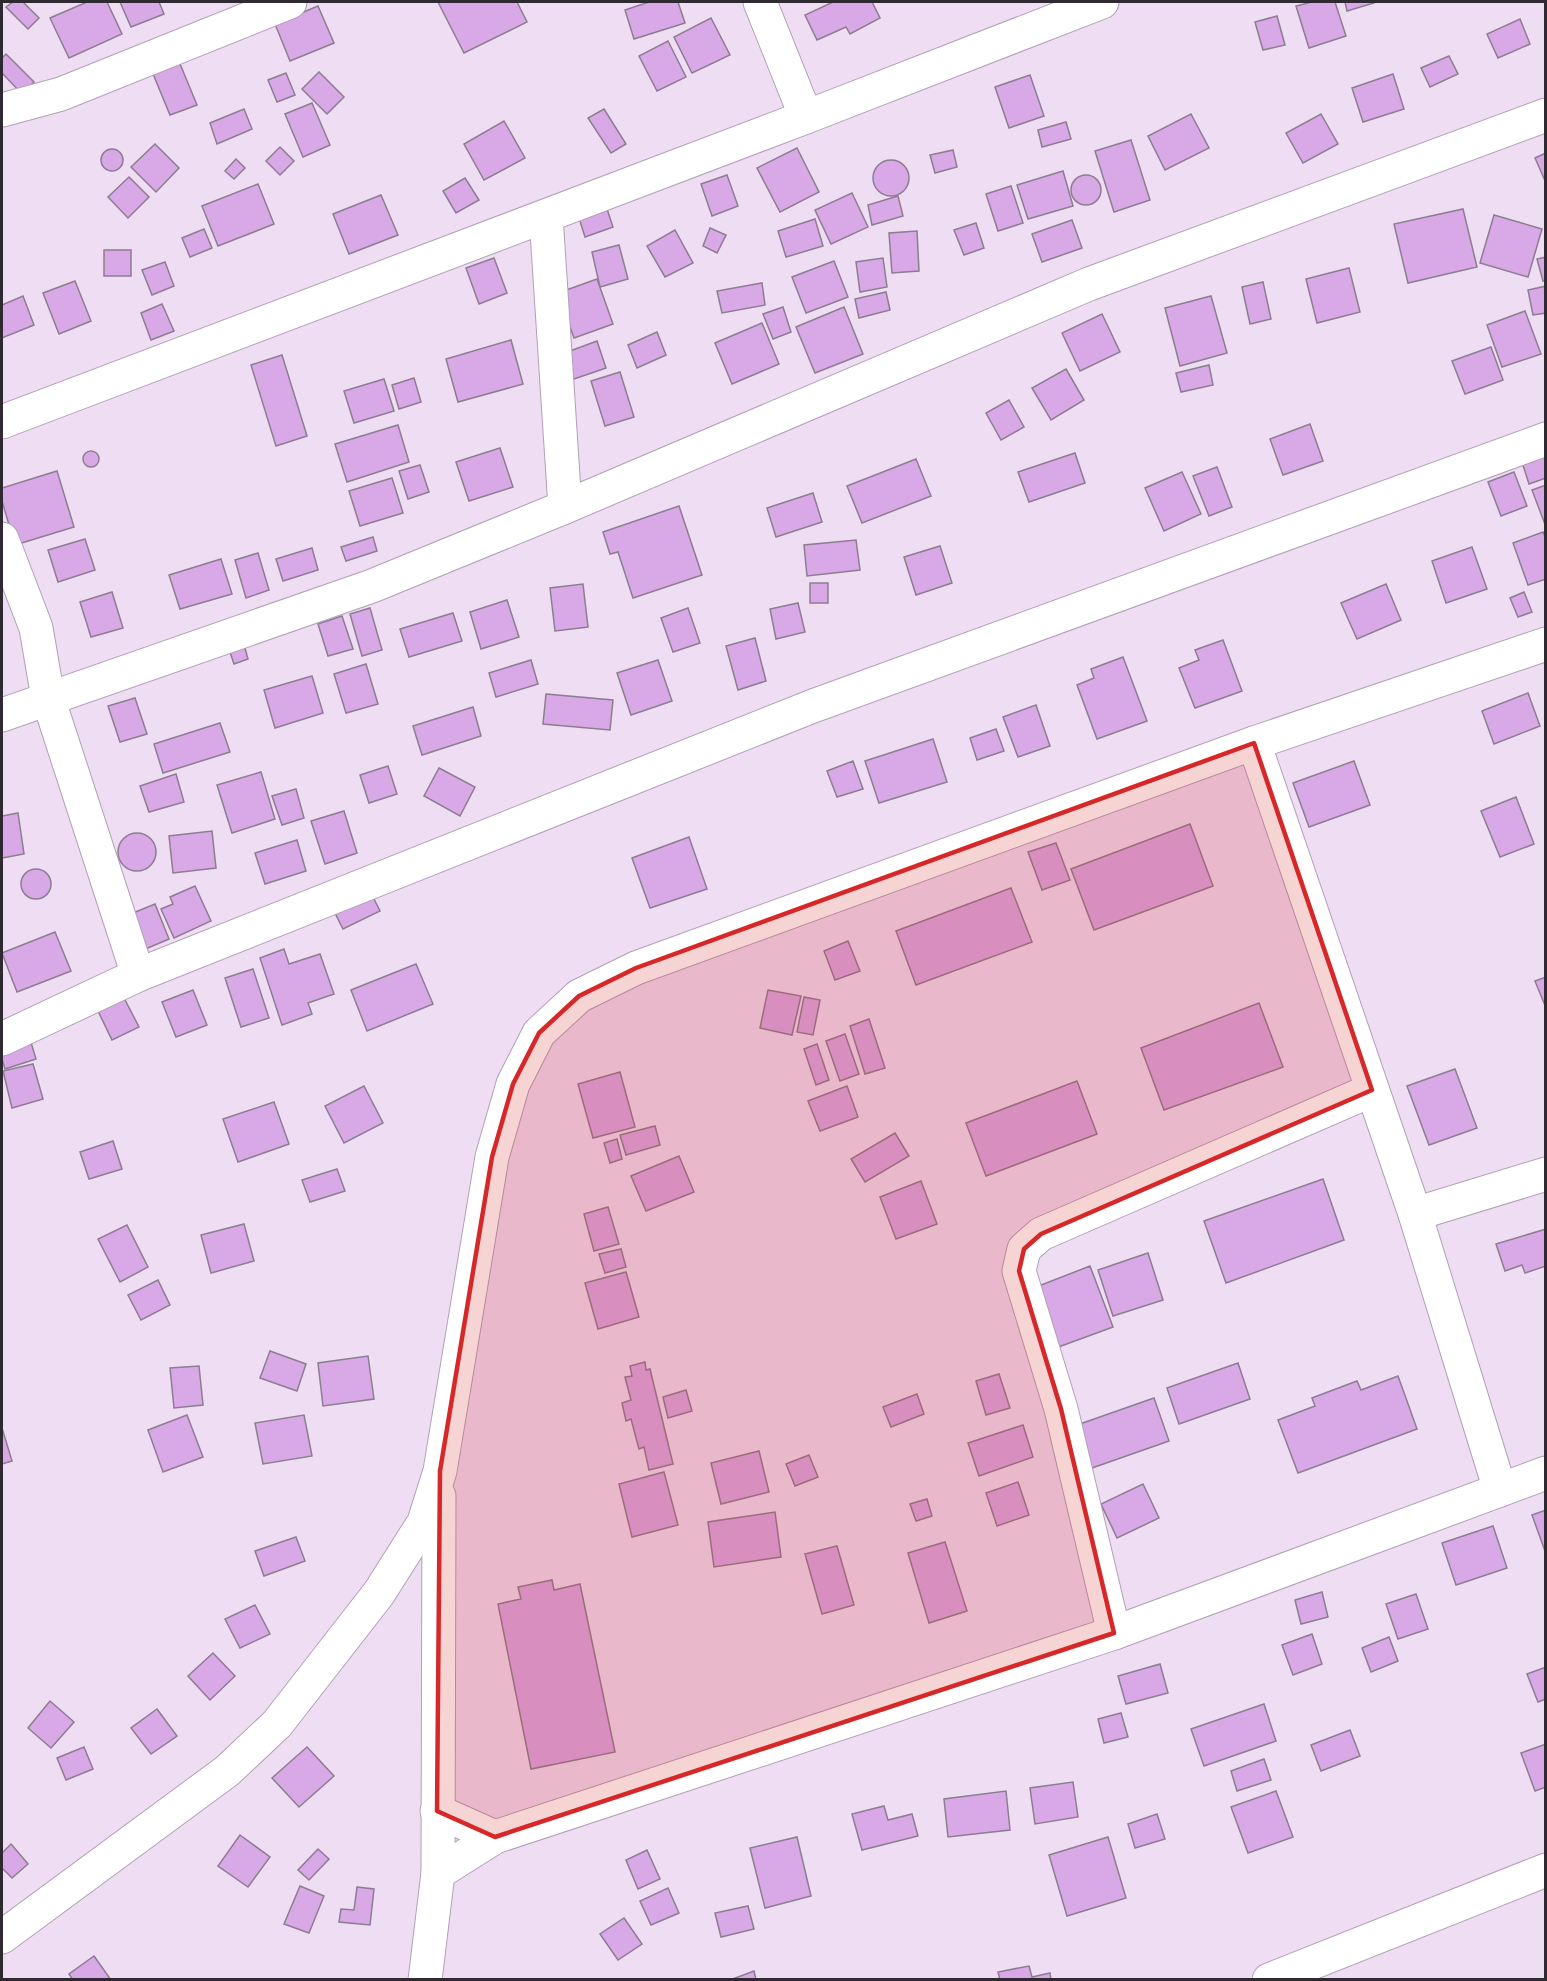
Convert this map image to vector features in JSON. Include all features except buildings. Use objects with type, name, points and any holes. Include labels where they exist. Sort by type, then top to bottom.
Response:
[{"type":"street","points":[[2,110],[61,94],[290,2]]},
{"type":"street","points":[[760,2],[806,117]]},
{"type":"street","points":[[2,422],[806,117],[1102,2]]},
{"type":"street","points":[[2,715],[372,586],[565,507],[1089,284],[1545,115]]},
{"type":"street","points":[[546,216],[565,507]]},
{"type":"street","points":[[2,1039],[138,975],[813,706],[1545,439]]},
{"type":"street","points":[[2,539],[36,628],[48,698],[138,975]]},
{"type":"street","points":[[2,1937],[227,1771],[277,1724],[379,1593],[424,1522],[440,1471],[492,1157],[513,1084],[539,1033],[579,996],[636,968],[1254,743],[1545,644]]},
{"type":"street","points":[[1254,743],[1415,1214],[1500,1490]]},
{"type":"street","points":[[1114,1634],[1061,1409],[1019,1271],[1024,1249],[1041,1233],[1372,1090]]},
{"type":"street","points":[[1415,1214],[1545,1174]]},
{"type":"street","points":[[425,1980],[438,1873],[440,1471]]},
{"type":"street","points":[[438,1873],[495,1837],[1114,1634],[1545,1473]]},
{"type":"street","points":[[437,1811],[495,1837]]},
{"type":"street","points":[[1269,1980],[1545,1870]]},
{"type":"highlighted area","points":[[1254,743],[1372,1090],[1041,1234],[1024,1249],[1019,1271],[1061,1409],[1114,1633],[495,1837],[437,1811],[440,1471],[492,1157],[513,1084],[539,1033],[579,996],[636,968]]}]
